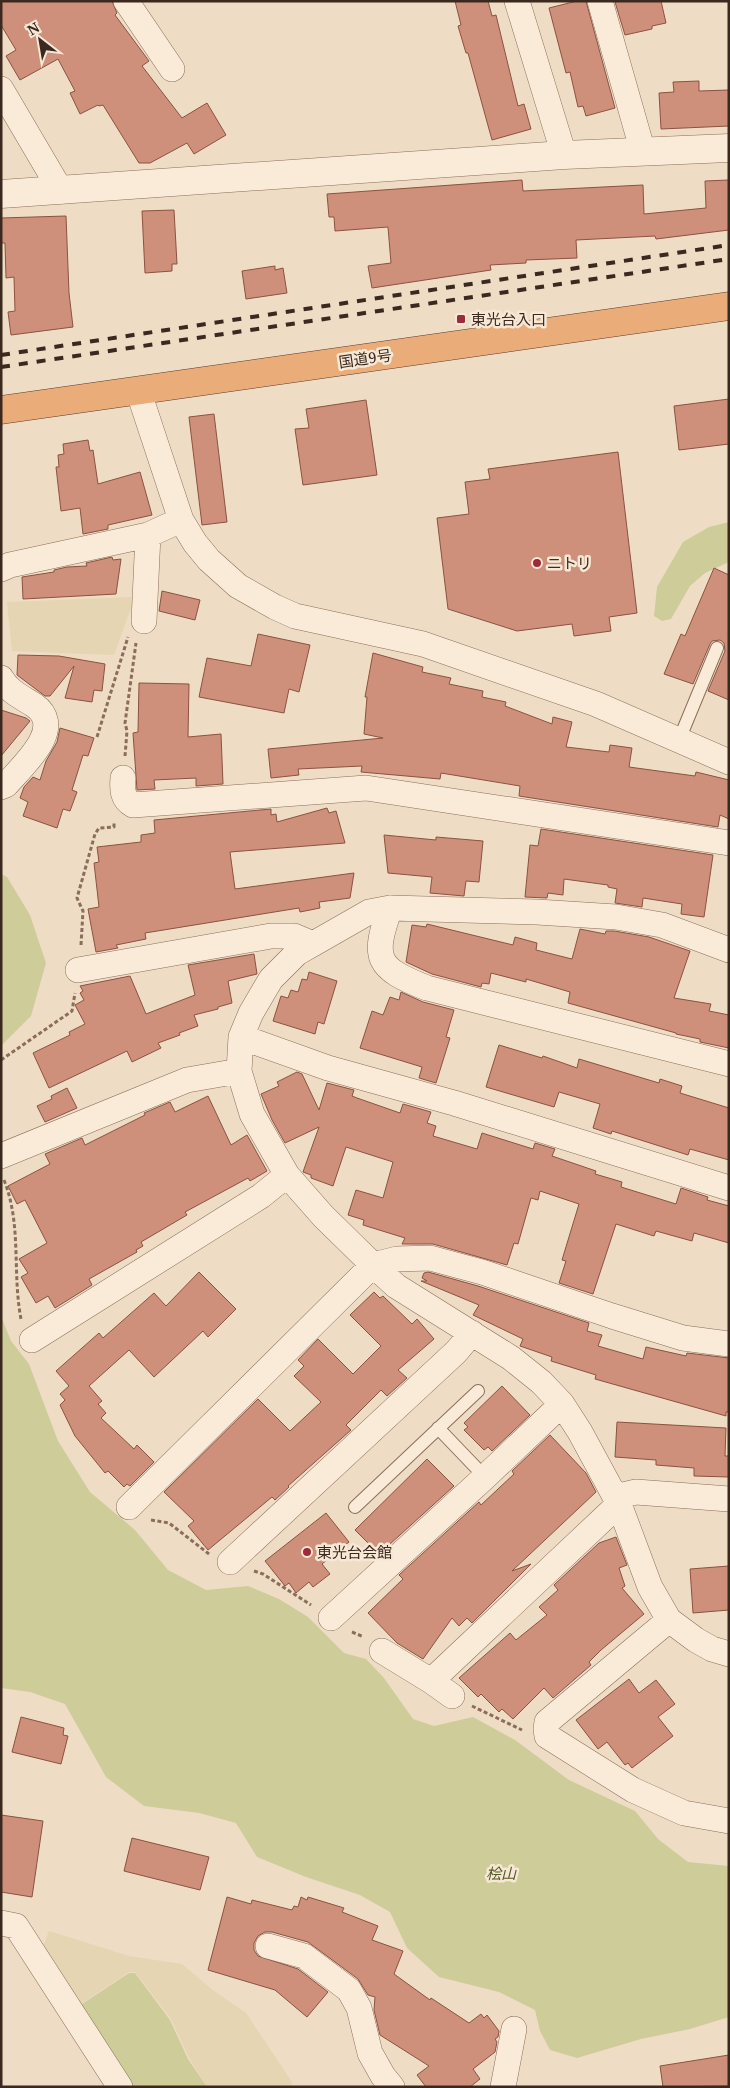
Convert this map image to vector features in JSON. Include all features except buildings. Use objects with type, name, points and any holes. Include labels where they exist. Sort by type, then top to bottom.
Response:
[{"type":"highway","name":"国道9号","points":[[1,410],[729,306]]},
{"type":"street","points":[[126,1],[172,69]]},
{"type":"street","points":[[517,1],[564,156]]},
{"type":"street","points":[[600,1],[642,152]]},
{"type":"street","points":[[1,89],[61,191]]},
{"type":"street","points":[[1,194],[564,156],[729,148]]},
{"type":"street","points":[[138,390],[181,520],[195,543],[224,575],[238,586],[275,607],[316,622],[423,644],[596,704],[729,762]]},
{"type":"street","points":[[1,569],[10,565],[148,535],[181,520]]},
{"type":"street","points":[[144,614],[148,535]]},
{"type":"street","points":[[1,678],[8,688],[41,710],[46,720],[47,730],[44,740],[6,785],[1,787]]},
{"type":"street","points":[[123,778],[123,795],[133,805],[366,788],[729,843]]},
{"type":"street","points":[[390,908],[381,934],[380,953],[386,966],[400,977],[426,988],[729,1064]]},
{"type":"street","points":[[729,950],[662,925],[616,917],[538,912],[390,908],[369,912],[297,954],[271,979],[251,1013],[241,1038],[239,1071],[252,1114],[287,1175],[323,1216],[396,1286],[511,1358],[541,1382],[562,1404],[580,1432],[617,1501],[650,1587],[669,1620],[696,1640],[729,1654]]},
{"type":"street","points":[[78,970],[271,936],[294,936],[313,944]]},
{"type":"street","points":[[241,1038],[328,1068],[454,1103],[729,1188]]},
{"type":"street","points":[[1,1156],[187,1080],[239,1071]]},
{"type":"street","points":[[32,1340],[261,1196],[287,1175]]},
{"type":"street","points":[[137,1513],[373,1265],[397,1260],[430,1258],[482,1272],[683,1338],[729,1344]]},
{"type":"street","points":[[230,1562],[456,1352],[472,1333]]},
{"type":"street","points":[[331,1618],[486,1477],[562,1404]]},
{"type":"street","points":[[431,1681],[617,1501],[636,1492],[729,1498]]},
{"type":"street","points":[[669,1620],[547,1722],[547,1736],[633,1790],[684,1813],[729,1821]]},
{"type":"street","points":[[382,1651],[452,1696]]},
{"type":"street","points":[[1,1923],[16,1926],[120,2087]]},
{"type":"street","points":[[268,1946],[304,1956],[348,1990],[359,2008],[370,2052],[383,2076],[392,2087]]},
{"type":"street","points":[[503,2087],[514,2029]]},
{"type":"lane","points":[[679,740],[716,648]]},
{"type":"lane","points":[[355,1507],[478,1391]]},
{"type":"lane","points":[[438,1428],[486,1477]]},
{"type":"path","points":[[97,737],[122,652],[136,615],[144,614],[134,655],[126,723],[127,731]]},
{"type":"path","points":[[7,1187],[16,1234],[15,1273],[20,1319],[32,1340]]},
{"type":"path","points":[[137,1513],[169,1523],[210,1556],[230,1562]]},
{"type":"path","points":[[452,1696],[527,1733],[547,1736]]},
{"type":"shaded area","points":[[135,597],[114,655],[12,651],[7,602]]},
{"type":"shaded area","points":[[49,1931],[129,1956],[182,1964],[214,1991],[246,2013],[290,2079],[293,2087],[207,2087],[189,2058],[171,2019],[135,1972],[129,1972],[79,2005],[41,1952]]},
{"type":"green space","points":[[729,522],[729,562],[705,573],[690,586],[671,619],[662,621],[654,616],[657,587],[683,542],[709,527]]},
{"type":"green space","points":[[1,874],[7,877],[30,915],[46,963],[31,1016],[1,1046]]},
{"type":"green space","name":"桧山","points":[[1,1316],[11,1341],[29,1364],[58,1441],[90,1492],[135,1530],[168,1570],[206,1590],[248,1586],[279,1599],[308,1617],[344,1653],[366,1659],[384,1678],[413,1719],[434,1726],[473,1717],[515,1740],[569,1780],[635,1811],[658,1839],[688,1862],[729,1866],[729,2017],[690,2029],[641,2039],[577,2058],[550,2050],[540,2031],[535,2010],[499,1992],[439,1977],[407,1948],[390,1912],[360,1895],[306,1877],[257,1857],[236,1823],[199,1813],[144,1806],[106,1777],[65,1704],[30,1692],[1,1688]]},
{"type":"green space","points":[[129,1973],[135,1973],[170,2020],[188,2059],[207,2087],[127,2087],[79,2006]]},
{"type":"railway","points":[[1,355],[729,245]]},
{"type":"railway","points":[[1,367],[729,259]]},
{"type":"place","name":"東光台入口","points":[[461,319]]},
{"type":"place","name":"ニトリ","points":[[537,563]]},
{"type":"place","name":"東光台会館","points":[[307,1552]]}]
